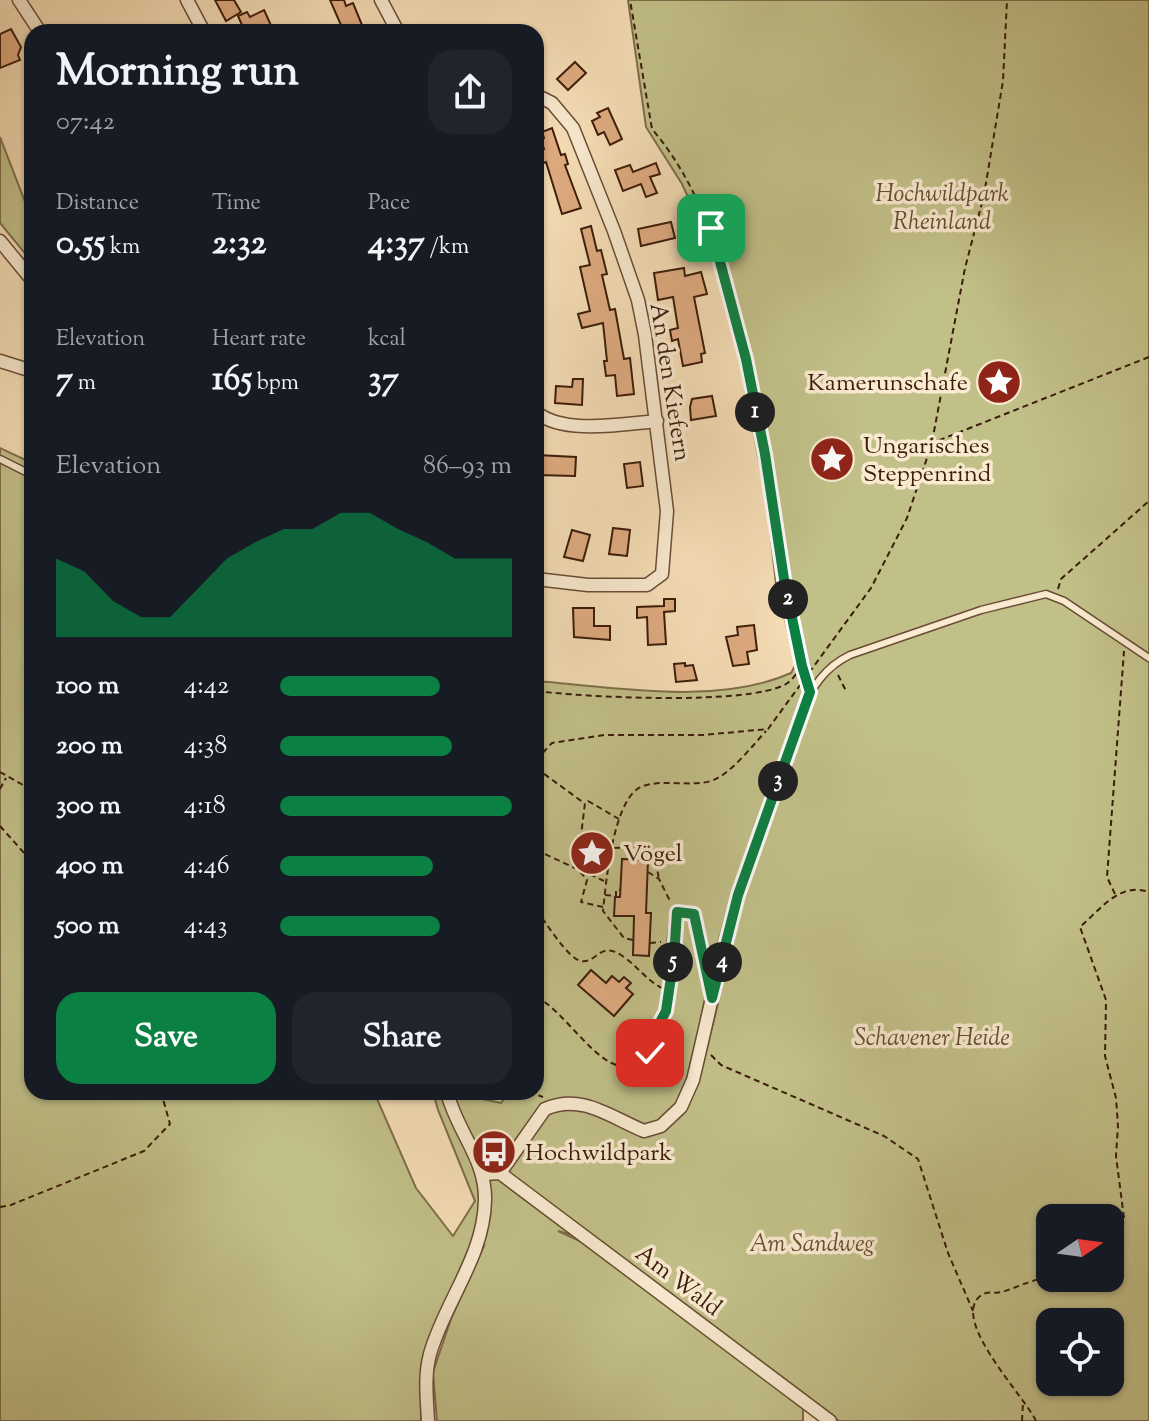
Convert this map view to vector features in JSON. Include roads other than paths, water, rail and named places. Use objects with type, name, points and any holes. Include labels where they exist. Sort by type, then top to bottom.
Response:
[{"type":"street","points":[[19,0],[35,24]]},
{"type":"street","points":[[187,0],[200,24]]},
{"type":"street","points":[[381,0],[394,24]]},
{"type":"street","name":"An den Kiefern","points":[[544,99],[552,103],[573,128],[614,231],[640,312],[667,511],[662,574],[647,585],[588,585],[544,580]]},
{"type":"street","points":[[0,241],[24,270]]},
{"type":"street","points":[[0,361],[24,368]]},
{"type":"street","points":[[544,419],[569,425],[657,421]]},
{"type":"street","points":[[483,1174],[500,1173],[545,1109],[557,1104],[587,1104],[644,1131],[661,1126],[681,1107],[693,1080],[712,998],[694,914],[677,912],[674,941]]},
{"type":"street","points":[[428,1421],[427,1372],[430,1353],[475,1253],[483,1227],[486,1199],[483,1174],[451,1111],[449,1100]]},
{"type":"street","name":"Am Wald","points":[[500,1173],[830,1421]]},
{"type":"lane","points":[[0,459],[24,471]]},
{"type":"lane","points":[[712,998],[738,895],[810,692],[833,663],[981,610],[1036,595],[1054,595],[1149,658]]},
{"type":"place","name":"Kamerunschafe","points":[[999,382]]},
{"type":"place","name":"Ungarisches Steppenrind","points":[[832,459]]},
{"type":"place","name":"Vögel","points":[[592,853]]},
{"type":"place","name":"Hochwildpark","points":[[494,1152]]},
{"type":"park label","name":"Hochwildpark Rheinland","points":[[942,207]]},
{"type":"park label","name":"Schavener Heide","points":[[932,1037]]},
{"type":"park label","name":"Am Sandweg","points":[[812,1243]]}]
